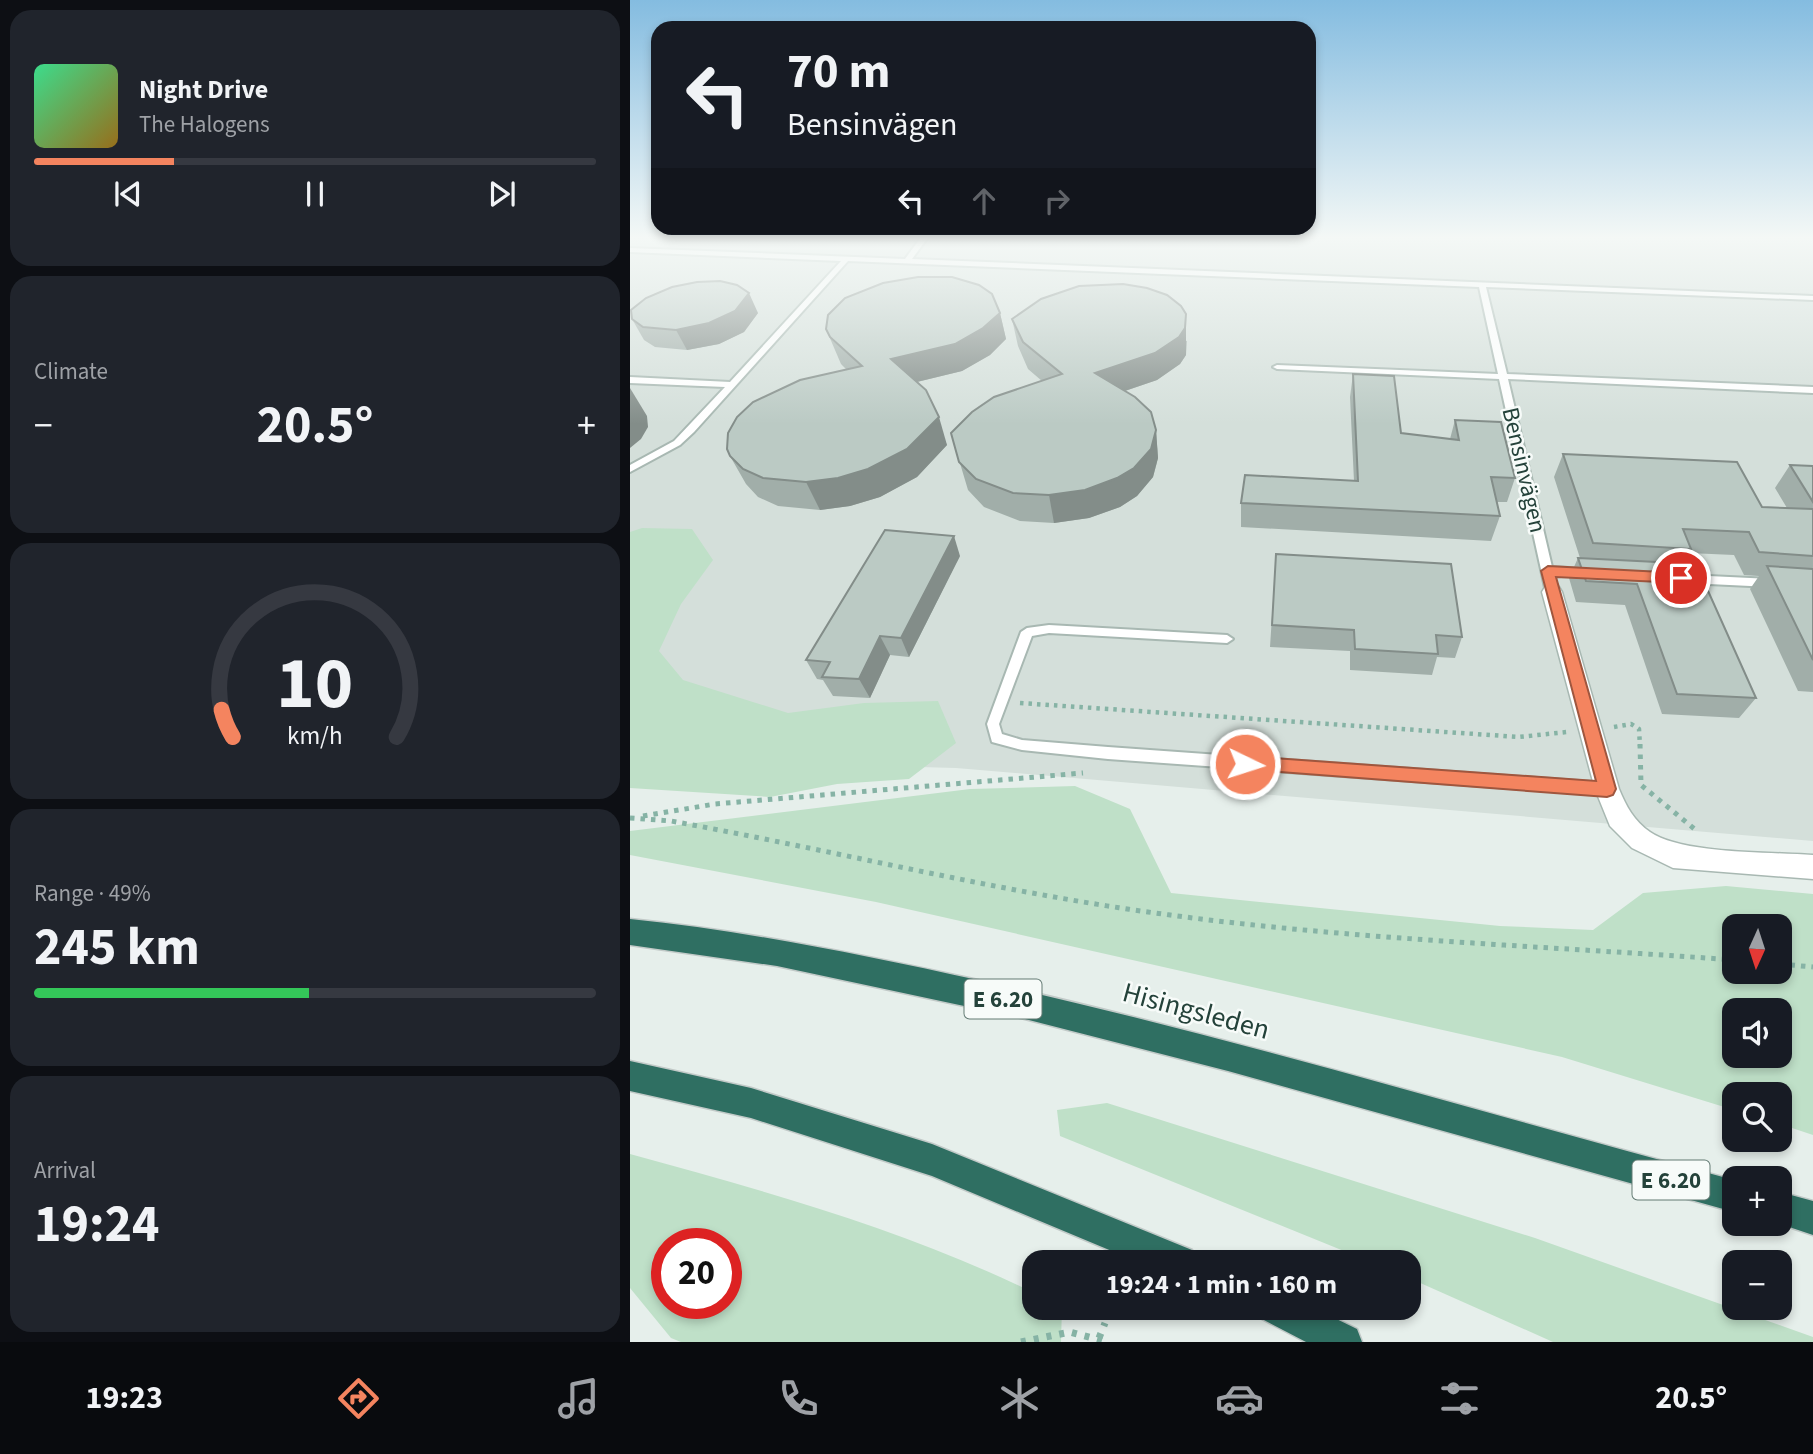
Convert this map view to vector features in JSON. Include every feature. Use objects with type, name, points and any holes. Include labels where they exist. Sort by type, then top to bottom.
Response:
[{"type":"highway","name":"Hisingsleden","points":[[630,932],[692,938],[808,958],[1001,998],[1722,1193]]},
{"type":"highway","points":[[630,1076],[751,1103],[932,1160],[1151,1250]]},
{"type":"highway","points":[[1792,1212],[1813,1218]]},
{"type":"highway","points":[[1300,1320],[1344,1342]]},
{"type":"street","name":"Bensinvägen","points":[[1550,581],[1607,789],[1619,818],[1641,840],[1673,856],[1813,867]]},
{"type":"lane","points":[[630,469],[677,443],[810,299]]},
{"type":"lane","name":"Bensinvägen","points":[[1485,299],[1550,581]]},
{"type":"lane","points":[[1277,367],[1813,390]]},
{"type":"lane","points":[[630,380],[730,385]]},
{"type":"lane","points":[[1550,581],[1604,574]]},
{"type":"lane","points":[[1674,578],[1785,584]]},
{"type":"lane","points":[[1227,639],[1049,629],[1027,632],[993,724],[998,738],[1022,745],[1108,753],[1607,789]]},
{"type":"path","points":[[1002,698],[1012,703],[1024,704],[1519,737],[1632,724],[1639,729],[1641,785],[1735,861]]},
{"type":"path","points":[[634,818],[715,804],[1084,773],[1108,753]]},
{"type":"path","points":[[634,818],[811,847],[1089,902],[1230,922],[1398,937],[1582,947],[1722,959]]},
{"type":"path","points":[[1792,965],[1813,967]]},
{"type":"path","points":[[1099,1338],[1105,1323]]},
{"type":"path","points":[[1021,1342],[1070,1332],[1107,1342]]},
{"type":"shaded area","points":[[630,299],[1813,299],[1813,841],[956,768],[630,759]]},
{"type":"green space","points":[[642,528],[692,529],[713,560],[681,604],[659,651],[683,680],[788,713],[864,703],[938,701],[956,743],[909,779],[837,784],[770,797],[630,788],[630,532]]},
{"type":"green space","points":[[1075,786],[1130,809],[1171,893],[1500,926],[1593,930],[1643,893],[1726,886],[1813,894],[1813,1135],[1792,1128],[1792,1082],[1722,1082],[1722,1106],[1562,1057],[876,902],[630,855],[630,831],[970,789]]},
{"type":"green space","points":[[1107,1103],[1535,1238],[1722,1305],[1722,1320],[1765,1320],[1813,1337],[1813,1342],[1553,1342],[1421,1283],[1421,1250],[1341,1250],[1060,1136],[1057,1110]]},
{"type":"green space","points":[[630,1154],[836,1214],[986,1270],[1022,1287],[1022,1320],[1062,1320],[1061,1342],[681,1342],[671,1338],[655,1319],[742,1319],[742,1228],[651,1228],[651,1314],[630,1288]]},
{"type":"building","points":[[645,299],[745,299],[735,311],[709,323],[676,330],[643,327],[632,319],[631,310]]},
{"type":"building","points":[[844,299],[994,299],[1000,313],[983,328],[955,344],[891,359],[926,390],[939,417],[907,449],[868,469],[838,478],[806,482],[763,478],[743,469],[727,449],[728,433],[737,417],[753,402],[800,380],[862,366],[830,337],[826,329],[828,315]]},
{"type":"building","points":[[1041,299],[1172,299],[1186,314],[1185,328],[1179,337],[1155,353],[1095,373],[1135,397],[1151,412],[1156,430],[1151,449],[1134,468],[1117,478],[1085,490],[1049,495],[1013,493],[976,479],[959,462],[951,433],[972,412],[994,397],[1062,374],[1023,342],[1012,319]]},
{"type":"building","points":[[1353,374],[1394,376],[1401,433],[1459,440],[1455,420],[1501,422],[1515,478],[1491,477],[1500,516],[1241,503],[1245,475],[1358,481]]},
{"type":"building","points":[[1563,454],[1737,462],[1762,507],[1813,509],[1813,556],[1759,552],[1749,532],[1683,529],[1691,549],[1593,543]]},
{"type":"building","points":[[1790,465],[1813,466],[1813,502]]},
{"type":"building","points":[[885,530],[954,536],[901,638],[880,636],[859,679],[822,677],[830,662],[806,660]]},
{"type":"building","points":[[1276,554],[1451,564],[1462,637],[1436,635],[1438,654],[1355,649],[1354,630],[1272,625]]},
{"type":"building","points":[[1578,558],[1696,564],[1756,698],[1677,694],[1637,584],[1586,581]]},
{"type":"building","points":[[1767,566],[1813,569],[1813,660]]},
{"type":"route","points":[[1245,764],[1607,789],[1548,571],[1681,578]]}]
